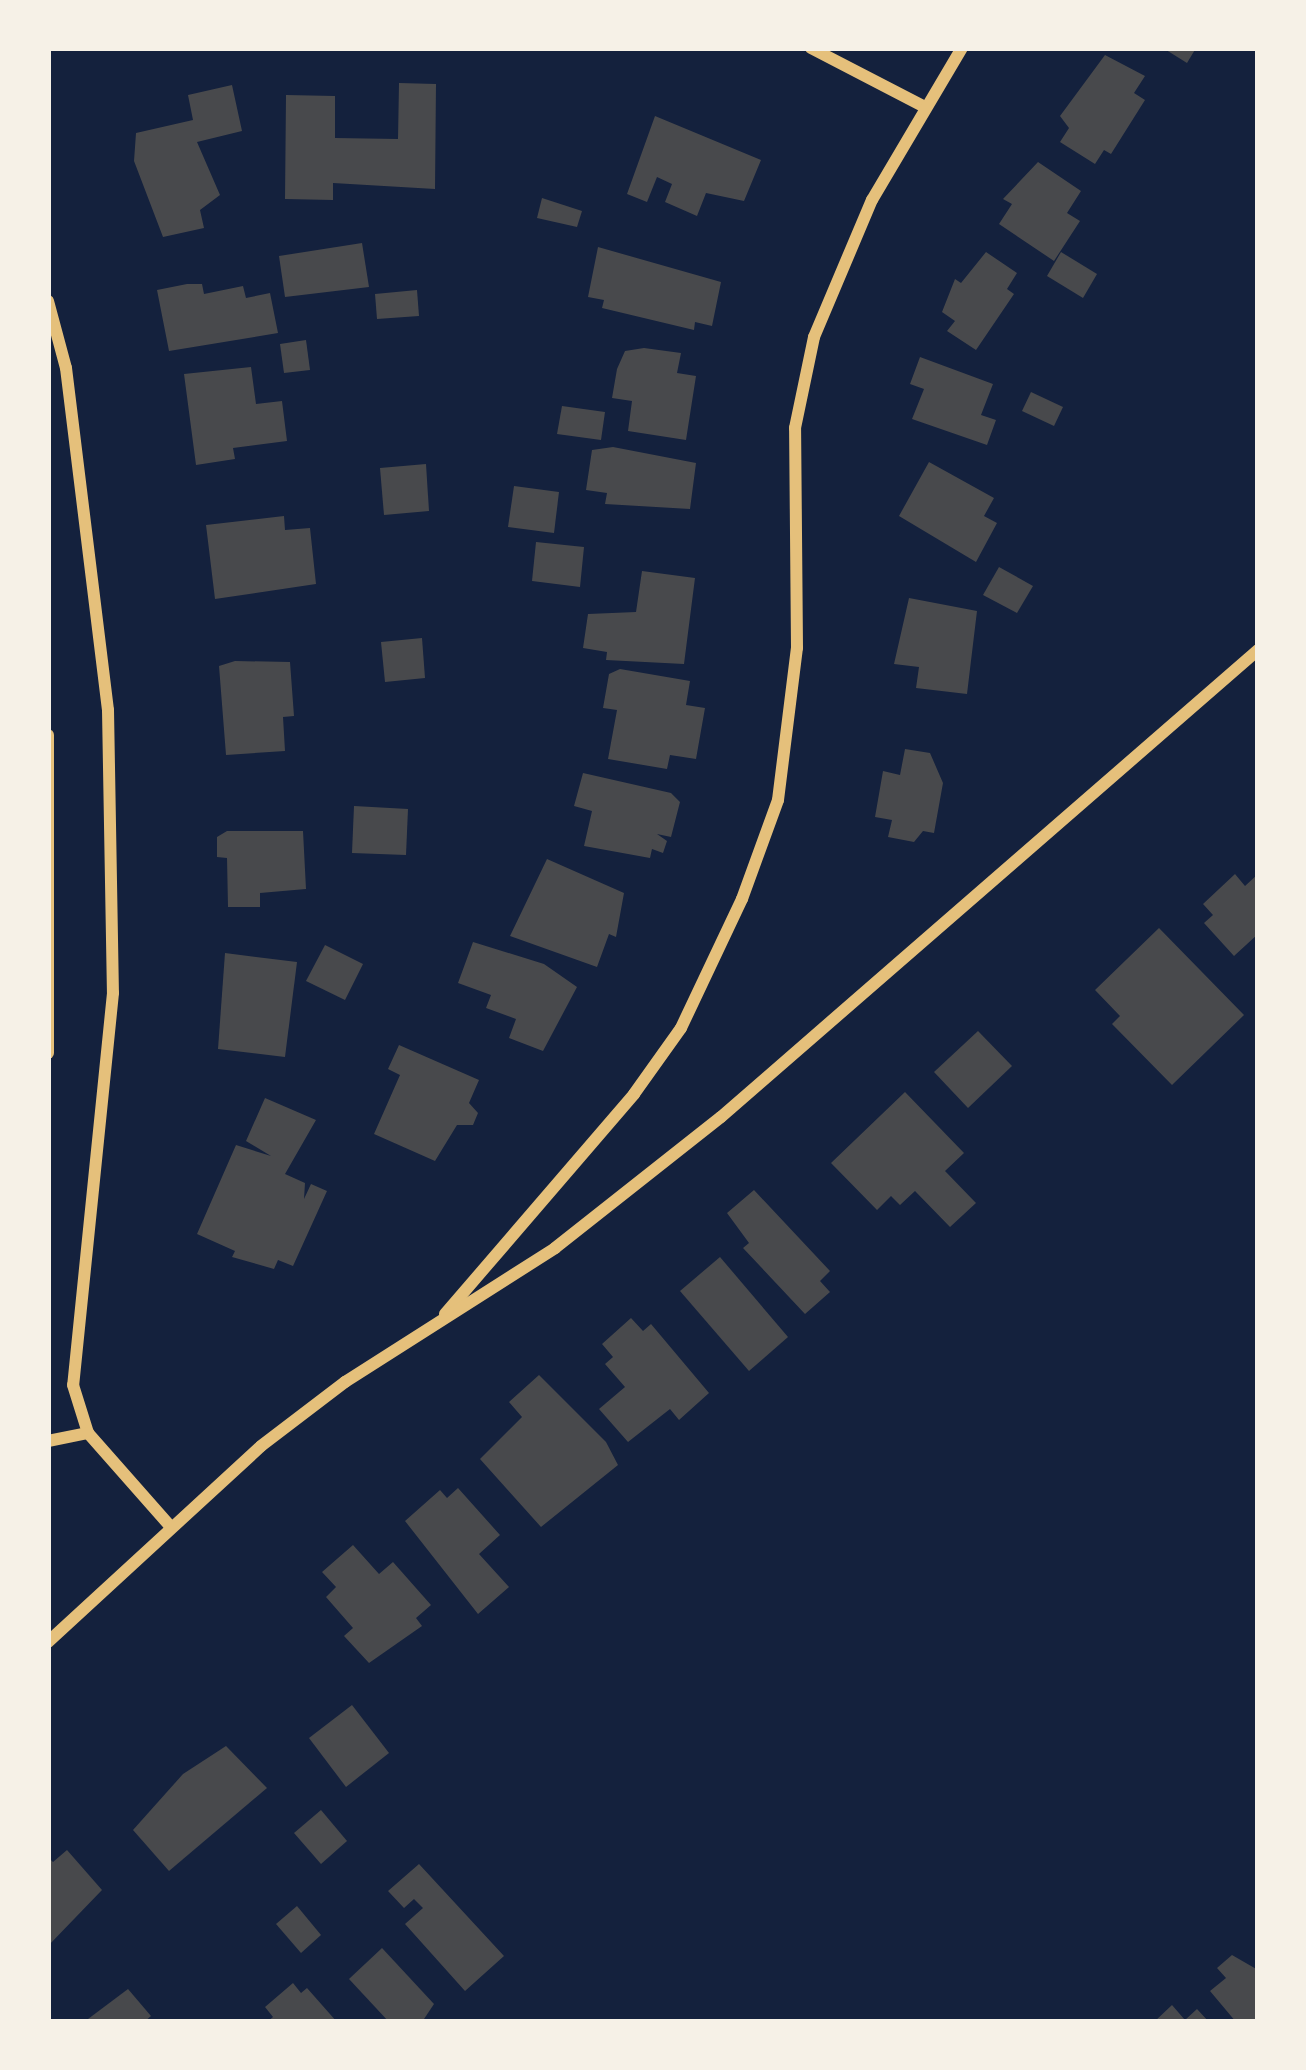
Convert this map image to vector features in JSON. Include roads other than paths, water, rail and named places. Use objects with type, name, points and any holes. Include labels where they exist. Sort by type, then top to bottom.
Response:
[{"type":"street","points":[[811,48],[925,107]]},
{"type":"street","points":[[432,1329],[634,1094],[681,1028],[742,898],[781,778],[797,648],[795,428],[814,337],[872,200],[962,48]]},
{"type":"street","points":[[48,301],[66,368],[108,710],[112,993],[73,1384],[88,1433],[170,1526]]},
{"type":"street","points":[[48,1642],[170,1526],[344,1382],[555,1248],[721,1118],[1258,650]]},
{"type":"street","points":[[48,735],[48,1053]]},
{"type":"street","points":[[48,1441],[88,1433]]}]
